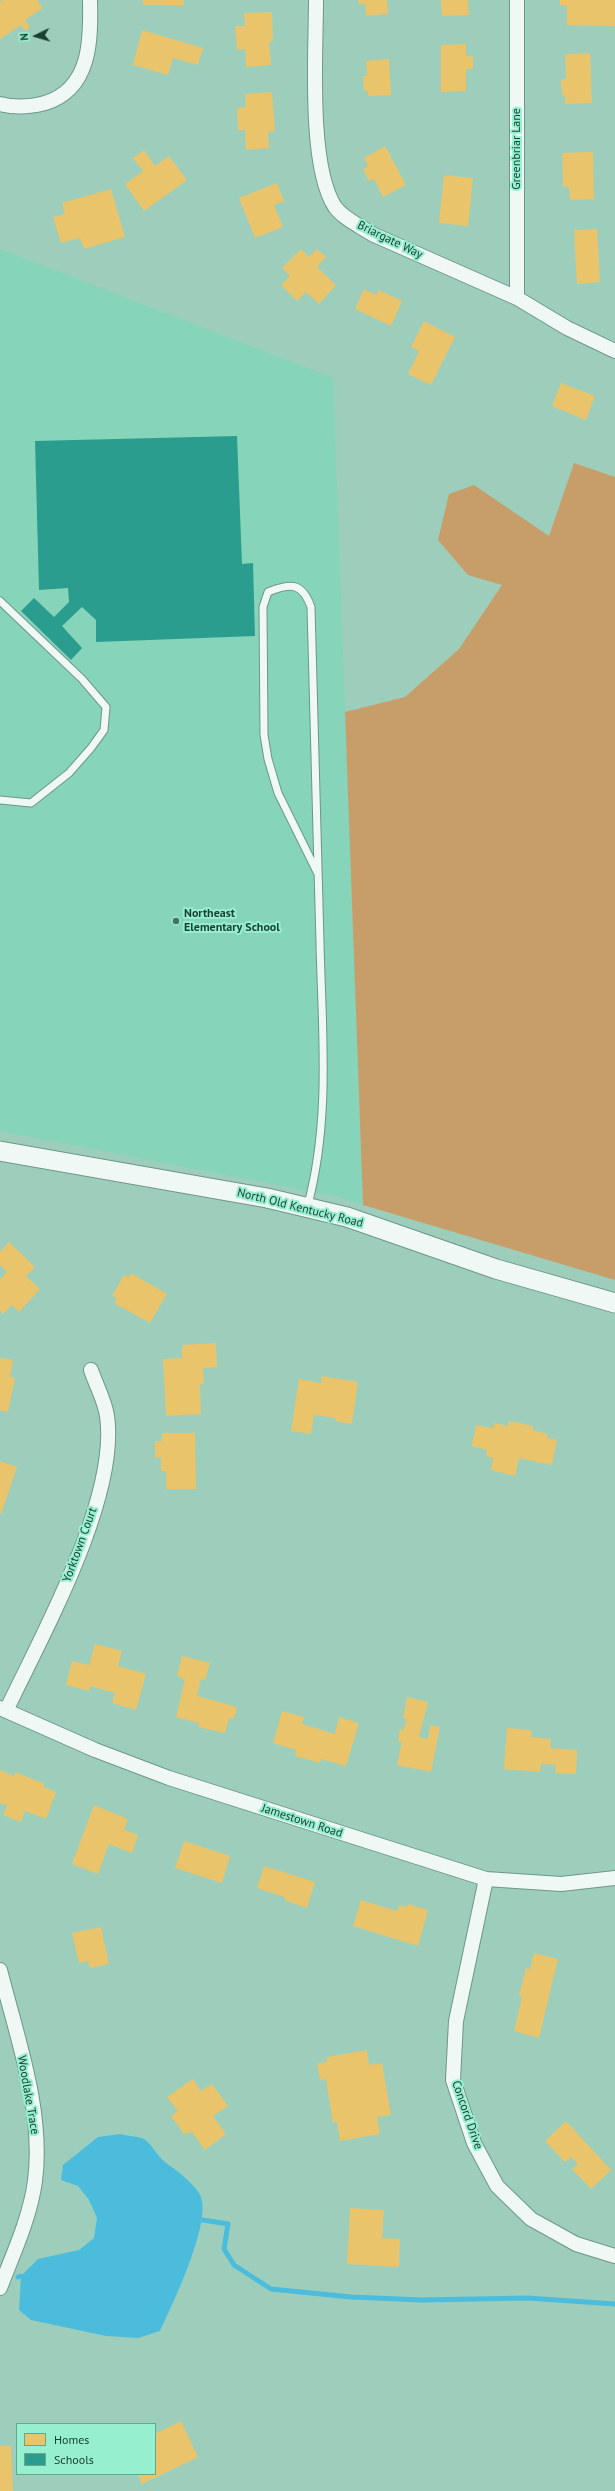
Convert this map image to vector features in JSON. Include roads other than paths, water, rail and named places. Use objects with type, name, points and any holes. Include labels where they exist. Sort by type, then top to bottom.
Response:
[{"type":"street","points":[[0,104],[32,107],[58,99],[77,83],[86,63],[91,33],[90,0]]},
{"type":"street","name":"Briargate Way","points":[[316,0],[317,140],[324,183],[336,207],[350,220],[372,234],[517,298],[566,328],[615,351]]},
{"type":"street","name":"Greenbriar Lane","points":[[517,0],[517,298]]},
{"type":"street","name":"North Old Kentucky Road","points":[[0,1150],[267,1198],[347,1217],[496,1269],[615,1303]]},
{"type":"street","name":"Yorktown Court","points":[[3,1710],[76,1564],[107,1462],[107,1416],[91,1370]]},
{"type":"street","name":"Jamestown Road","points":[[3,1710],[96,1750],[169,1778],[486,1879],[561,1884],[615,1878]]},
{"type":"street","name":"Concord Drive","points":[[486,1879],[456,2021],[453,2080],[474,2143],[497,2186],[531,2219],[576,2244],[615,2256]]},
{"type":"street","name":"Woodlake Trace","points":[[0,1970],[27,2076],[37,2131],[35,2182],[24,2224],[0,2288]]},
{"type":"lane","points":[[307,1208],[316,1176],[324,1091],[311,607],[306,594],[296,586],[284,586],[268,592],[263,607],[264,735],[278,793],[318,874]]},
{"type":"lane","points":[[0,601],[82,679],[106,707],[104,730],[70,773],[31,802],[0,800]]},
{"type":"water","points":[[120,2134],[139,2137],[147,2141],[162,2159],[192,2184],[199,2193],[202,2205],[201,2221],[197,2240],[190,2261],[160,2331],[138,2338],[106,2336],[31,2320],[19,2310],[21,2276],[38,2259],[79,2250],[94,2238],[97,2218],[89,2200],[78,2186],[61,2180],[63,2165],[98,2137]]},
{"type":"waterway","points":[[203,2220],[228,2224],[224,2249],[234,2265],[271,2289],[351,2297],[422,2300],[527,2298],[615,2304]]},
{"type":"place","name":"Northeast Elementary School","points":[[176,921]]}]
